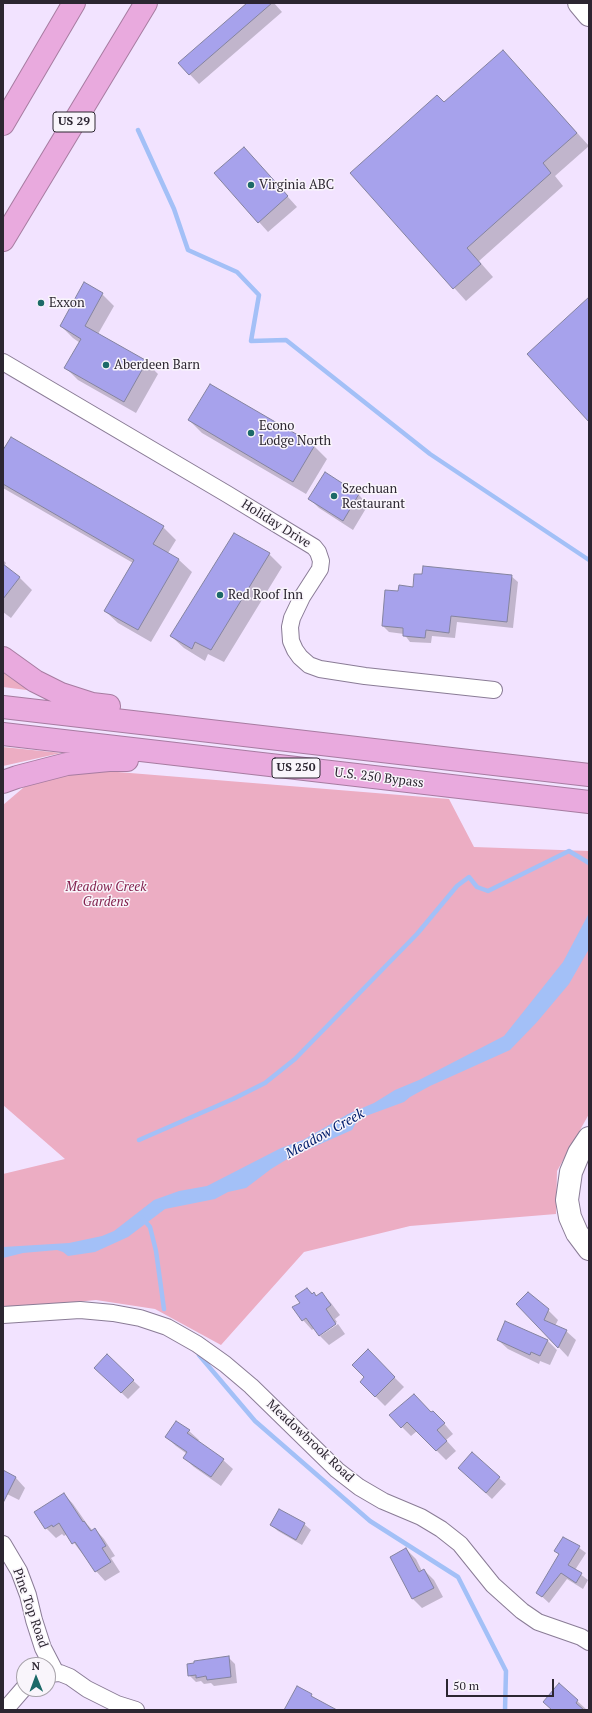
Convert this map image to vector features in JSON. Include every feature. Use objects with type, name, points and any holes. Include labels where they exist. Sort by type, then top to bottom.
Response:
[{"type":"highway","points":[[3,124],[74,3]]},
{"type":"highway","name":"US 29","points":[[3,240],[146,3]]},
{"type":"highway","points":[[3,658],[35,681],[61,694],[92,704],[207,720],[288,741]]},
{"type":"highway","name":"U.S. 250 Bypass","points":[[3,707],[589,775]]},
{"type":"highway","name":"U.S. 250 Bypass","points":[[3,734],[589,802]]},
{"type":"highway","points":[[3,782],[17,776],[67,764],[109,760],[164,763],[189,756]]},
{"type":"street","points":[[579,3],[589,15]]},
{"type":"street","name":"Holiday Drive","points":[[3,362],[314,547],[318,552],[321,561],[320,568],[302,597],[292,618],[290,627],[291,641],[295,650],[309,665],[320,669],[364,676],[494,690]]},
{"type":"street","points":[[589,1138],[579,1153],[571,1172],[566,1200],[570,1217],[577,1233],[589,1249]]},
{"type":"street","name":"Meadowbrook Road","points":[[3,1315],[80,1310],[106,1312],[140,1318],[167,1327],[197,1344],[225,1364],[251,1386],[337,1470],[354,1483],[384,1501],[421,1516],[460,1544],[493,1585],[522,1612],[538,1622],[581,1637],[589,1642]]},
{"type":"street","name":"Pine Top Road","points":[[3,1544],[19,1571],[28,1595],[34,1620],[46,1657]]},
{"type":"street","points":[[56,1675],[70,1677],[87,1689],[117,1704],[136,1710]]},
{"type":"street","points":[[5,1710],[16,1697]]},
{"type":"green space","points":[[3,664],[34,691],[3,687]]},
{"type":"green space","points":[[3,747],[61,753],[3,766]]},
{"type":"green space","name":"Meadow Creek Gardens","points":[[81,769],[449,799],[474,847],[589,851],[589,1114],[557,1171],[556,1214],[410,1226],[304,1252],[221,1345],[155,1309],[96,1300],[3,1309],[3,1174],[65,1159],[3,1105],[3,805],[30,782]]},
{"type":"water","name":"Meadow Creek","points":[[589,913],[589,949],[569,984],[537,1022],[510,1050],[430,1086],[404,1102],[366,1116],[356,1123],[352,1130],[289,1158],[271,1169],[246,1188],[228,1192],[215,1199],[165,1209],[128,1237],[95,1252],[68,1256],[57,1250],[23,1253],[3,1258],[3,1247],[69,1243],[102,1236],[114,1231],[154,1200],[179,1191],[207,1186],[281,1148],[303,1140],[348,1114],[374,1103],[395,1090],[419,1080],[504,1036],[563,962]]},
{"type":"building","points":[[247,3],[272,3],[189,75],[178,63]]},
{"type":"building","points":[[503,50],[577,133],[543,163],[551,173],[467,248],[481,264],[453,289],[350,173],[437,95],[444,102]]},
{"type":"building","name":"Virginia ABC","points":[[244,147],[288,196],[258,223],[214,173]]},
{"type":"building","name":"Aberdeen Barn","points":[[84,282],[103,293],[85,326],[147,361],[124,402],[64,368],[81,339],[60,326]]},
{"type":"building","points":[[589,297],[589,422],[527,354]]},
{"type":"building","name":"Econo Lodge North","points":[[210,384],[315,445],[293,482],[188,420]]},
{"type":"building","points":[[11,437],[164,526],[153,544],[179,559],[138,630],[104,611],[134,560],[3,484],[3,450]]},
{"type":"building","name":"Szechuan Restaurant","points":[[325,472],[359,494],[343,521],[308,499]]},
{"type":"building","name":"Red Roof Inn","points":[[234,533],[270,553],[211,650],[195,642],[192,649],[170,636]]},
{"type":"building","points":[[3,564],[20,577],[3,599]]},
{"type":"building","points":[[423,566],[512,575],[507,622],[451,616],[449,633],[426,630],[425,638],[403,636],[403,628],[382,626],[385,590],[398,591],[399,585],[413,587],[414,574],[422,574]]},
{"type":"building","points":[[307,1288],[312,1294],[314,1292],[316,1296],[322,1292],[331,1305],[326,1309],[336,1324],[319,1336],[306,1318],[302,1321],[292,1307],[300,1303],[295,1296]]},
{"type":"building","points":[[528,1292],[549,1309],[544,1320],[567,1330],[558,1348],[516,1304]]},
{"type":"building","points":[[505,1321],[548,1340],[540,1356],[531,1352],[530,1355],[497,1340]]},
{"type":"building","points":[[368,1349],[395,1377],[375,1397],[360,1382],[364,1377],[352,1365]]},
{"type":"building","points":[[107,1354],[134,1380],[121,1393],[94,1368]]},
{"type":"building","points":[[414,1394],[431,1412],[433,1411],[445,1423],[437,1430],[447,1441],[436,1451],[407,1422],[401,1428],[389,1415]]},
{"type":"building","points":[[176,1421],[190,1430],[187,1433],[224,1459],[211,1477],[183,1458],[187,1452],[165,1437]]},
{"type":"building","points":[[472,1452],[500,1477],[486,1493],[458,1468]]},
{"type":"building","points":[[3,1470],[16,1477],[3,1503]]},
{"type":"building","points":[[64,1493],[83,1522],[84,1521],[91,1531],[95,1528],[106,1546],[102,1548],[111,1562],[95,1572],[75,1542],[72,1544],[59,1523],[53,1527],[52,1525],[45,1529],[34,1512]]},
{"type":"building","points":[[279,1509],[305,1523],[296,1540],[270,1525]]},
{"type":"building","points":[[563,1537],[580,1546],[568,1565],[582,1573],[576,1583],[561,1573],[542,1597],[536,1593],[559,1554],[554,1551]]},
{"type":"building","points":[[406,1548],[419,1572],[424,1569],[434,1588],[412,1599],[390,1557]]},
{"type":"building","points":[[229,1656],[231,1677],[207,1680],[206,1676],[196,1678],[196,1675],[188,1676],[187,1664],[194,1663],[194,1661]]},
{"type":"building","points":[[559,1683],[578,1700],[576,1703],[584,1710],[552,1710],[543,1702]]},
{"type":"building","points":[[297,1686],[312,1694],[311,1696],[337,1710],[284,1710]]},
{"type":"waterway","points":[[138,130],[174,209],[188,250],[237,272],[259,295],[251,341],[286,340],[430,454],[589,560]]},
{"type":"waterway","points":[[139,1140],[233,1099],[265,1083],[295,1059],[417,934],[457,886],[469,877],[477,887],[488,891],[569,851],[589,863]]},
{"type":"waterway","points":[[142,1218],[150,1227],[156,1251],[164,1309]]},
{"type":"waterway","points":[[199,1355],[255,1421],[370,1521],[458,1577],[506,1671],[505,1710]]},
{"type":"place","name":"Virginia ABC","points":[[251,185]]},
{"type":"place","name":"Exxon","points":[[41,303]]},
{"type":"place","name":"Aberdeen Barn","points":[[106,365]]},
{"type":"place","name":"Econo Lodge North","points":[[251,433]]},
{"type":"place","name":"Szechuan Restaurant","points":[[334,496]]},
{"type":"place","name":"Red Roof Inn","points":[[220,595]]}]
